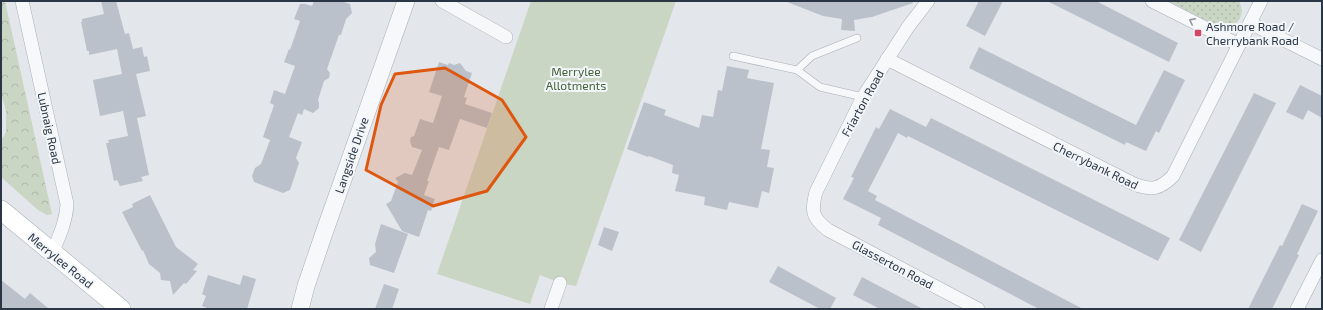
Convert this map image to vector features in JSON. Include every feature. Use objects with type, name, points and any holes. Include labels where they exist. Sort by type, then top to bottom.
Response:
[{"type":"main road","name":"Merrylee Road","points":[[1,210],[121,309]]},
{"type":"street","name":"Lubnaig Road","points":[[22,1],[67,204],[63,228],[52,253]]},
{"type":"street","name":"Langside Drive","points":[[300,309],[320,243],[406,1]]},
{"type":"street","points":[[442,1],[506,37]]},
{"type":"street","name":"Friarton Road","points":[[814,212],[812,207],[816,192],[863,97],[887,59],[928,1]]},
{"type":"street","points":[[1152,1],[1239,45]]},
{"type":"street","name":"Cherrybank Road","points":[[887,59],[1134,184],[1144,188],[1158,187],[1166,183],[1173,176],[1261,1]]},
{"type":"street","points":[[1250,23],[1322,59]]},
{"type":"street","name":"Glasserton Road","points":[[814,212],[818,223],[828,230],[978,309]]},
{"type":"street","points":[[1297,309],[1322,260]]},
{"type":"street","points":[[551,309],[560,283]]},
{"type":"lane","points":[[796,70],[812,56],[857,38]]},
{"type":"lane","points":[[733,56],[796,70],[820,87],[863,97]]},
{"type":"highlighted area","points":[[445,68],[502,100],[526,137],[487,191],[433,206],[366,170],[381,105],[395,74]]},
{"type":"green space","points":[[1,1],[5,1],[52,214],[47,215],[38,210],[1,177],[1,136],[3,138],[6,131],[6,111],[1,94]]},
{"type":"green space","name":"Merrylee Allotments","points":[[531,1],[676,1],[576,286],[560,283],[540,275],[530,304],[437,274]]},
{"type":"green space","points":[[1168,1],[1239,1],[1242,12],[1241,17],[1235,24],[1219,27]]},
{"type":"building","points":[[101,1],[116,1],[125,34],[129,33],[133,49],[142,47],[144,57],[147,56],[150,71],[136,74],[146,116],[137,118],[149,175],[141,177],[143,181],[120,186],[117,180],[114,181],[106,143],[109,143],[108,140],[128,136],[123,111],[100,116],[93,80],[122,74],[117,49],[89,55],[81,22],[82,19],[104,14]]},
{"type":"building","points":[[314,1],[341,1],[350,4],[352,13],[346,19],[327,69],[330,73],[329,78],[324,81],[318,100],[319,108],[313,113],[304,109],[302,115],[298,113],[289,137],[302,142],[296,158],[299,163],[290,190],[283,193],[254,182],[252,176],[255,168],[261,164],[270,140],[263,137],[274,105],[270,103],[274,90],[285,94],[295,66],[284,62],[289,49],[290,50],[300,21],[294,19],[300,4],[312,6]]},
{"type":"building","points":[[912,1],[913,3],[872,17],[854,20],[855,31],[841,30],[842,19],[823,16],[787,2]]},
{"type":"building","points":[[979,1],[1003,1],[985,36],[966,26]]},
{"type":"building","points":[[1047,1],[1096,1],[1178,43],[1169,62]]},
{"type":"building","points":[[979,47],[1136,125],[1164,70],[1185,80],[1159,133],[1156,131],[1146,151],[1126,142],[1125,145],[969,68]]},
{"type":"building","points":[[439,62],[448,65],[449,63],[454,65],[460,63],[466,71],[472,73],[464,97],[467,98],[465,104],[492,113],[487,128],[460,119],[449,150],[439,147],[427,181],[429,181],[424,195],[435,199],[431,211],[428,210],[419,237],[402,231],[386,204],[391,201],[398,182],[395,178],[405,173],[412,175],[422,150],[412,147],[410,141],[411,137],[414,136],[420,119],[433,123],[442,96],[429,92]]},
{"type":"building","points":[[727,66],[749,70],[747,78],[774,83],[761,149],[770,150],[767,167],[774,168],[769,193],[762,191],[758,208],[729,202],[727,210],[704,205],[705,197],[675,191],[679,175],[672,173],[673,165],[627,149],[644,102],[666,110],[664,115],[699,128],[702,115],[713,117],[718,90],[722,91]]},
{"type":"building","points":[[1300,85],[1322,96],[1322,118],[1308,110],[1303,120],[1286,112]]},
{"type":"building","points":[[1254,93],[1276,103],[1201,252],[1179,240]]},
{"type":"building","points":[[890,109],[926,127],[931,118],[1170,238],[1158,261],[908,136],[907,138],[898,133],[868,191],[877,196],[875,200],[1083,309],[1039,309],[878,225],[881,218],[843,199],[854,178],[851,177],[876,127],[879,129]]},
{"type":"building","points":[[150,195],[176,247],[198,264],[193,270],[197,271],[186,284],[184,283],[173,295],[170,281],[161,280],[160,273],[149,264],[122,212],[133,207],[132,204]]},
{"type":"building","points":[[1302,204],[1318,211],[1297,254],[1299,255],[1272,309],[1248,309],[1280,245],[1282,246]]},
{"type":"building","points":[[381,224],[408,234],[394,273],[370,265],[369,258],[376,252],[375,244]]},
{"type":"building","points":[[604,227],[619,232],[612,251],[598,245]]},
{"type":"building","points":[[778,266],[836,298],[830,309],[820,309],[769,282]]},
{"type":"building","points":[[208,275],[240,285],[243,275],[256,279],[247,309],[210,309],[202,306],[206,296],[202,294]]},
{"type":"building","points":[[862,277],[923,309],[880,309],[853,295]]},
{"type":"building","points":[[1,280],[25,299],[30,293],[49,309],[1,309]]},
{"type":"building","points":[[384,284],[399,289],[392,309],[375,309]]},
{"type":"place","name":"Ashmore Road / Cherrybank Road","points":[[1198,33]]}]
